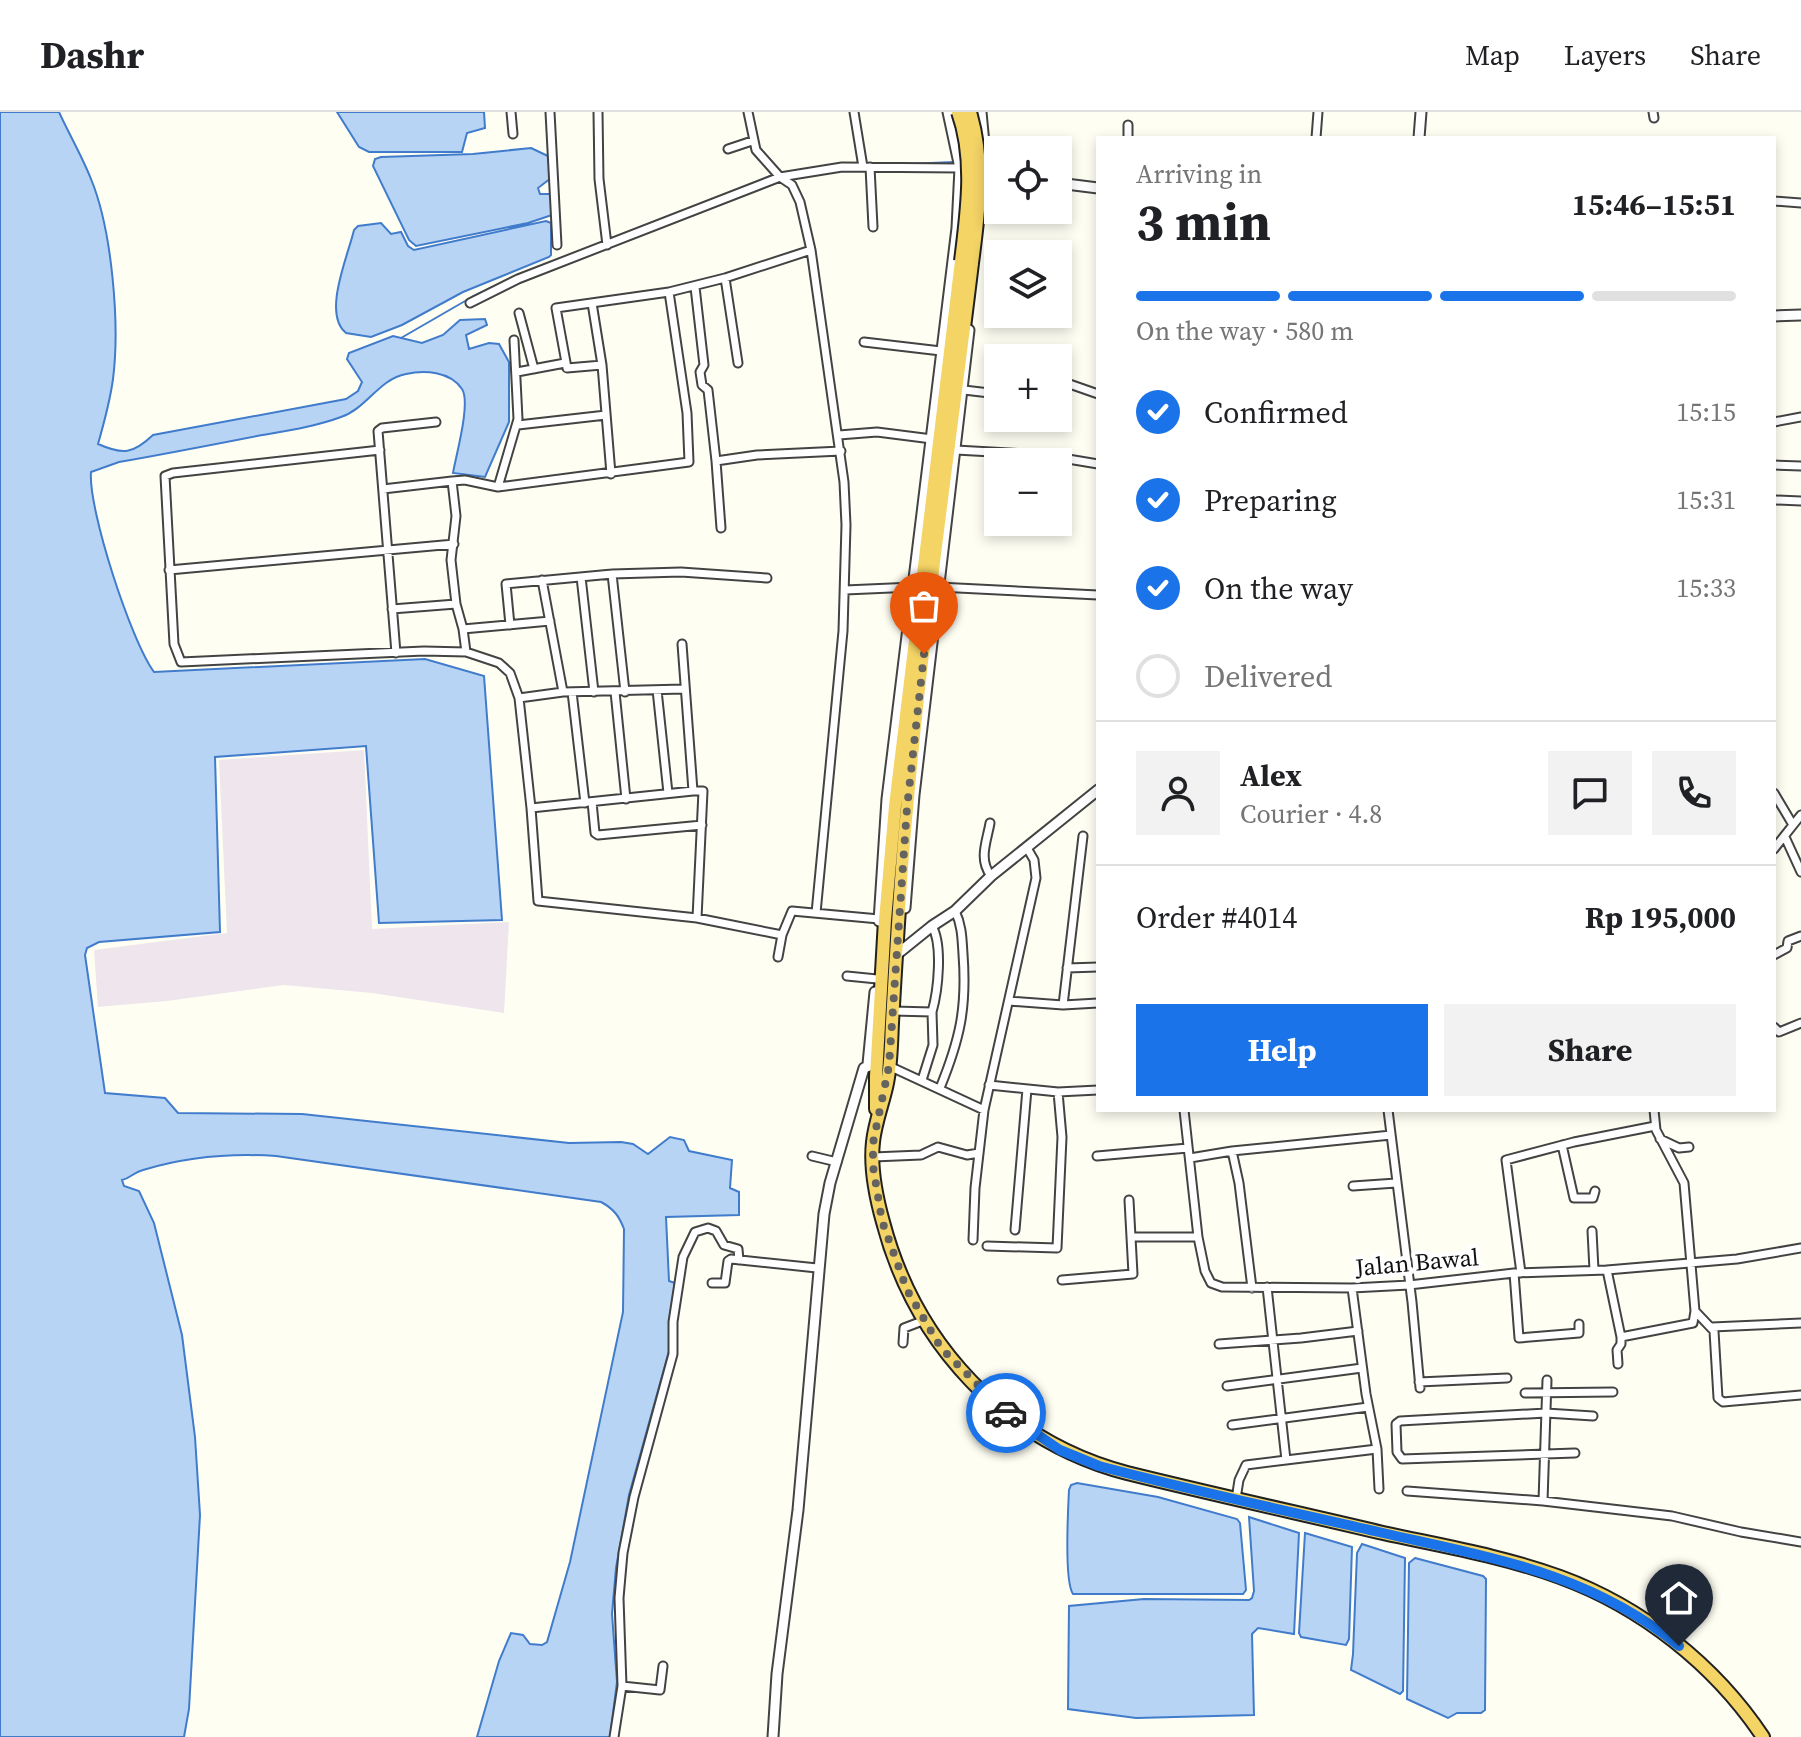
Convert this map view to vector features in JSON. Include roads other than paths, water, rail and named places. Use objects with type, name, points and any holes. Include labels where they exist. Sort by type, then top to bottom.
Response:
[{"type":"highway","points":[[878,1065],[893,1011],[907,808],[966,262],[968,180],[966,146],[958,112]]},
{"type":"highway","points":[[978,112],[981,184],[966,262],[894,818],[878,1065],[873,1157],[882,1221],[907,1290],[941,1348],[1009,1416],[1060,1450],[1099,1466],[1560,1577],[1604,1596],[1636,1615],[1692,1656],[1744,1710],[1763,1737]]},
{"type":"street","points":[[511,112],[513,134]]},
{"type":"street","points":[[550,112],[557,245]]},
{"type":"street","points":[[598,112],[599,179],[606,242]]},
{"type":"street","points":[[748,112],[752,141],[762,157],[796,192],[811,250],[841,451],[846,525],[845,590],[816,913]]},
{"type":"street","points":[[854,112],[873,227]]},
{"type":"street","points":[[773,1737],[777,1674],[798,1510],[825,1204],[857,1087],[878,1065],[879,919],[887,799],[957,228],[960,168],[955,133],[948,112]]},
{"type":"street","points":[[955,133],[978,112]]},
{"type":"street","points":[[978,112],[984,154]]},
{"type":"street","points":[[1316,136],[1318,112]]},
{"type":"street","points":[[1419,136],[1421,112]]},
{"type":"street","points":[[1128,125],[1128,136]]},
{"type":"street","points":[[728,149],[752,141]]},
{"type":"street","points":[[470,303],[606,242],[777,174],[864,165],[960,168]]},
{"type":"street","points":[[1072,185],[1096,188]]},
{"type":"street","points":[[1776,201],[1801,203]]},
{"type":"street","points":[[898,953],[984,203]]},
{"type":"street","points":[[602,365],[567,368],[556,308],[695,287],[811,250]]},
{"type":"street","points":[[725,278],[738,363]]},
{"type":"street","points":[[695,287],[704,365],[700,377],[702,385],[708,390],[721,528]]},
{"type":"street","points":[[383,489],[465,480],[498,487],[689,462],[687,413],[669,292]]},
{"type":"street","points":[[592,303],[602,365],[611,474]]},
{"type":"street","points":[[519,313],[534,369]]},
{"type":"street","points":[[1776,316],[1801,315]]},
{"type":"street","points":[[864,342],[941,351]]},
{"type":"street","points":[[498,487],[518,425],[514,344],[527,343]]},
{"type":"street","points":[[517,372],[565,363]]},
{"type":"street","points":[[1072,385],[1096,393]]},
{"type":"street","points":[[964,390],[984,392]]},
{"type":"street","points":[[518,425],[606,415]]},
{"type":"street","points":[[1776,422],[1801,417]]},
{"type":"street","points":[[396,653],[380,429],[436,422]]},
{"type":"street","points":[[839,435],[877,432],[932,439]]},
{"type":"street","points":[[380,450],[169,474],[165,483],[169,570],[174,644],[181,662],[466,652],[492,660],[510,673],[519,698],[538,901],[697,918],[782,935]]},
{"type":"street","points":[[956,450],[1044,455],[1096,464]]},
{"type":"street","points":[[716,461],[757,455],[841,451]]},
{"type":"street","points":[[1776,465],[1801,466]]},
{"type":"street","points":[[452,481],[456,516],[451,560],[466,652]]},
{"type":"street","points":[[1776,500],[1801,501]]},
{"type":"street","points":[[169,570],[454,544]]},
{"type":"street","points":[[510,625],[505,584],[612,574],[681,572],[767,578]]},
{"type":"street","points":[[612,574],[625,692]]},
{"type":"street","points":[[581,577],[594,692]]},
{"type":"street","points":[[542,580],[568,692],[595,833],[702,825]]},
{"type":"street","points":[[845,590],[914,587]]},
{"type":"street","points":[[938,587],[1096,595]]},
{"type":"street","points":[[392,609],[456,604]]},
{"type":"street","points":[[463,629],[550,621]]},
{"type":"street","points":[[682,644],[692,787]]},
{"type":"street","points":[[519,698],[568,692],[684,689]]},
{"type":"street","points":[[657,690],[668,793]]},
{"type":"street","points":[[615,692],[626,799]]},
{"type":"street","points":[[531,808],[626,799],[692,787],[703,791],[697,918]]},
{"type":"street","points":[[898,953],[955,911],[991,876],[1096,792]]},
{"type":"street","points":[[1776,796],[1793,825]]},
{"type":"street","points":[[1776,847],[1801,815]]},
{"type":"street","points":[[990,823],[984,847],[986,868],[991,876]]},
{"type":"street","points":[[1063,1005],[1083,836]]},
{"type":"street","points":[[1785,837],[1801,872]]},
{"type":"street","points":[[973,1240],[984,1110],[1036,878],[1034,860],[1027,848]]},
{"type":"street","points":[[778,957],[782,935],[792,911],[879,919]]},
{"type":"street","points":[[940,1088],[955,1049],[963,1014],[962,938],[955,911]]},
{"type":"street","points":[[922,1080],[933,1045],[932,1012],[940,950],[937,933],[932,926]]},
{"type":"street","points":[[1776,954],[1786,949],[1788,941],[1801,936]]},
{"type":"street","points":[[1067,968],[1096,967]]},
{"type":"street","points":[[847,976],[877,979]]},
{"type":"street","points":[[1009,1001],[1063,1005],[1096,1003]]},
{"type":"street","points":[[893,1011],[932,1012]]},
{"type":"street","points":[[1776,1029],[1779,1032],[1801,1023]]},
{"type":"street","points":[[878,1065],[922,1080],[984,1110]]},
{"type":"street","points":[[989,1085],[1058,1092],[1096,1090]]},
{"type":"street","points":[[1015,1230],[1027,1089]]},
{"type":"street","points":[[987,1246],[1057,1248],[1062,1137],[1058,1092]]},
{"type":"street","name":"Jalan Bawal","points":[[1184,1112],[1198,1237],[1205,1271],[1211,1283],[1222,1287],[1267,1291],[1410,1289],[1518,1273],[1594,1270],[1609,1276],[1801,1248]]},
{"type":"street","points":[[1388,1112],[1420,1385],[1507,1378]]},
{"type":"street","points":[[1621,1337],[1692,1324],[1695,1311],[1687,1263],[1684,1183],[1655,1126],[1654,1112]]},
{"type":"street","points":[[1579,1324],[1579,1333],[1519,1338],[1518,1273],[1506,1160],[1655,1126]]},
{"type":"street","points":[[1190,1158],[1391,1135]]},
{"type":"street","points":[[1662,1139],[1679,1148],[1689,1147]]},
{"type":"street","points":[[1562,1145],[1574,1198],[1593,1198],[1595,1191]]},
{"type":"street","points":[[873,1157],[921,1155],[938,1147],[967,1155],[979,1153]]},
{"type":"street","points":[[1097,1156],[1188,1148]]},
{"type":"street","points":[[1232,1151],[1252,1288]]},
{"type":"street","points":[[812,1156],[837,1162]]},
{"type":"street","points":[[1353,1186],[1396,1183]]},
{"type":"street","points":[[1062,1280],[1133,1274],[1129,1200]]},
{"type":"street","points":[[614,1737],[622,1686],[618,1622],[623,1553],[637,1483],[673,1354],[673,1322],[685,1249],[695,1232],[708,1228],[716,1231],[724,1245],[738,1249],[739,1260]]},
{"type":"street","points":[[1592,1231],[1594,1270]]},
{"type":"street","points":[[1131,1237],[1198,1237]]},
{"type":"street","points":[[712,1283],[725,1283],[728,1260],[817,1268]]},
{"type":"street","points":[[1609,1276],[1621,1337],[1617,1350],[1618,1364]]},
{"type":"street","points":[[1352,1288],[1368,1407],[1377,1449],[1379,1489]]},
{"type":"street","points":[[1267,1291],[1286,1460]]},
{"type":"street","points":[[1695,1311],[1712,1327],[1720,1401],[1801,1395]]},
{"type":"street","points":[[1712,1327],[1801,1323]]},
{"type":"street","points":[[903,1343],[904,1328],[928,1325]]},
{"type":"street","points":[[1219,1344],[1358,1331]]},
{"type":"street","points":[[1227,1386],[1362,1368]]},
{"type":"street","points":[[1543,1501],[1547,1380]]},
{"type":"street","points":[[1525,1393],[1613,1392]]},
{"type":"street","points":[[1232,1425],[1368,1407]]},
{"type":"street","points":[[1575,1453],[1402,1459],[1398,1456],[1396,1427],[1400,1421],[1546,1413],[1593,1416]]},
{"type":"street","points":[[1236,1499],[1239,1480],[1246,1465],[1377,1449]]},
{"type":"street","points":[[1407,1491],[1543,1501],[1672,1516],[1801,1542]]},
{"type":"street","points":[[622,1686],[660,1690],[663,1666]]},
{"type":"water","points":[[0,112],[59,112],[98,200],[109,250],[115,305],[115,357],[112,387],[98,444],[127,451],[153,435],[346,399],[358,391],[362,382],[347,359],[349,353],[393,336],[422,343],[443,335],[460,320],[485,319],[487,325],[466,335],[469,349],[489,343],[499,344],[509,362],[509,422],[485,477],[453,473],[464,417],[462,389],[444,375],[421,372],[396,377],[358,408],[331,420],[119,462],[91,472],[96,514],[113,574],[134,633],[154,672],[425,659],[484,676],[502,920],[379,923],[366,746],[215,757],[220,932],[99,942],[87,948],[85,955],[105,1093],[165,1098],[178,1113],[302,1114],[569,1143],[621,1142],[633,1144],[648,1154],[670,1137],[684,1140],[689,1151],[732,1160],[730,1188],[739,1192],[739,1215],[666,1217],[669,1281],[675,1283],[669,1322],[669,1351],[629,1495],[616,1568],[612,1614],[617,1682],[610,1737],[477,1737],[499,1661],[511,1633],[523,1635],[530,1644],[547,1642],[570,1562],[623,1312],[624,1229],[618,1217],[601,1202],[276,1156],[242,1155],[176,1162],[139,1171],[122,1180],[124,1186],[139,1191],[154,1223],[182,1335],[195,1437],[200,1515],[189,1709],[184,1737],[0,1737]]},
{"type":"water","points":[[337,112],[484,112],[485,128],[467,133],[462,152],[369,152],[359,147]]},
{"type":"water","points":[[531,148],[550,157],[551,178],[538,188],[540,194],[552,194],[552,215],[528,223],[416,246],[409,240],[373,166],[375,159],[381,157],[473,154]]},
{"type":"water","points":[[546,221],[551,223],[549,257],[463,292],[402,325],[371,337],[346,333],[339,324],[336,299],[354,230],[358,226],[381,223],[391,234],[401,232],[408,246],[414,250]]},
{"type":"water","points":[[1077,1483],[1158,1497],[1237,1519],[1240,1523],[1246,1590],[1243,1594],[1073,1594],[1068,1561],[1068,1513],[1069,1490],[1071,1485]]},
{"type":"water","points":[[1249,1517],[1299,1533],[1294,1634],[1258,1628],[1252,1634],[1254,1715],[1136,1718],[1068,1709],[1069,1606],[1144,1599],[1249,1600],[1254,1591]]},
{"type":"water","points":[[1305,1533],[1352,1547],[1349,1639],[1346,1645],[1301,1637],[1299,1633]]},
{"type":"water","points":[[1362,1544],[1405,1558],[1403,1691],[1400,1694],[1351,1670],[1357,1553]]},
{"type":"water","points":[[1415,1558],[1486,1579],[1485,1710],[1481,1713],[1457,1713],[1448,1718],[1407,1699],[1409,1563]]},
{"type":"waterway","points":[[908,164],[954,162]]},
{"type":"waterway","points":[[733,192],[775,174]]},
{"type":"waterway","points":[[609,239],[622,235]]},
{"type":"waterway","points":[[528,271],[570,255]]},
{"type":"waterway","points":[[401,338],[507,280]]}]
